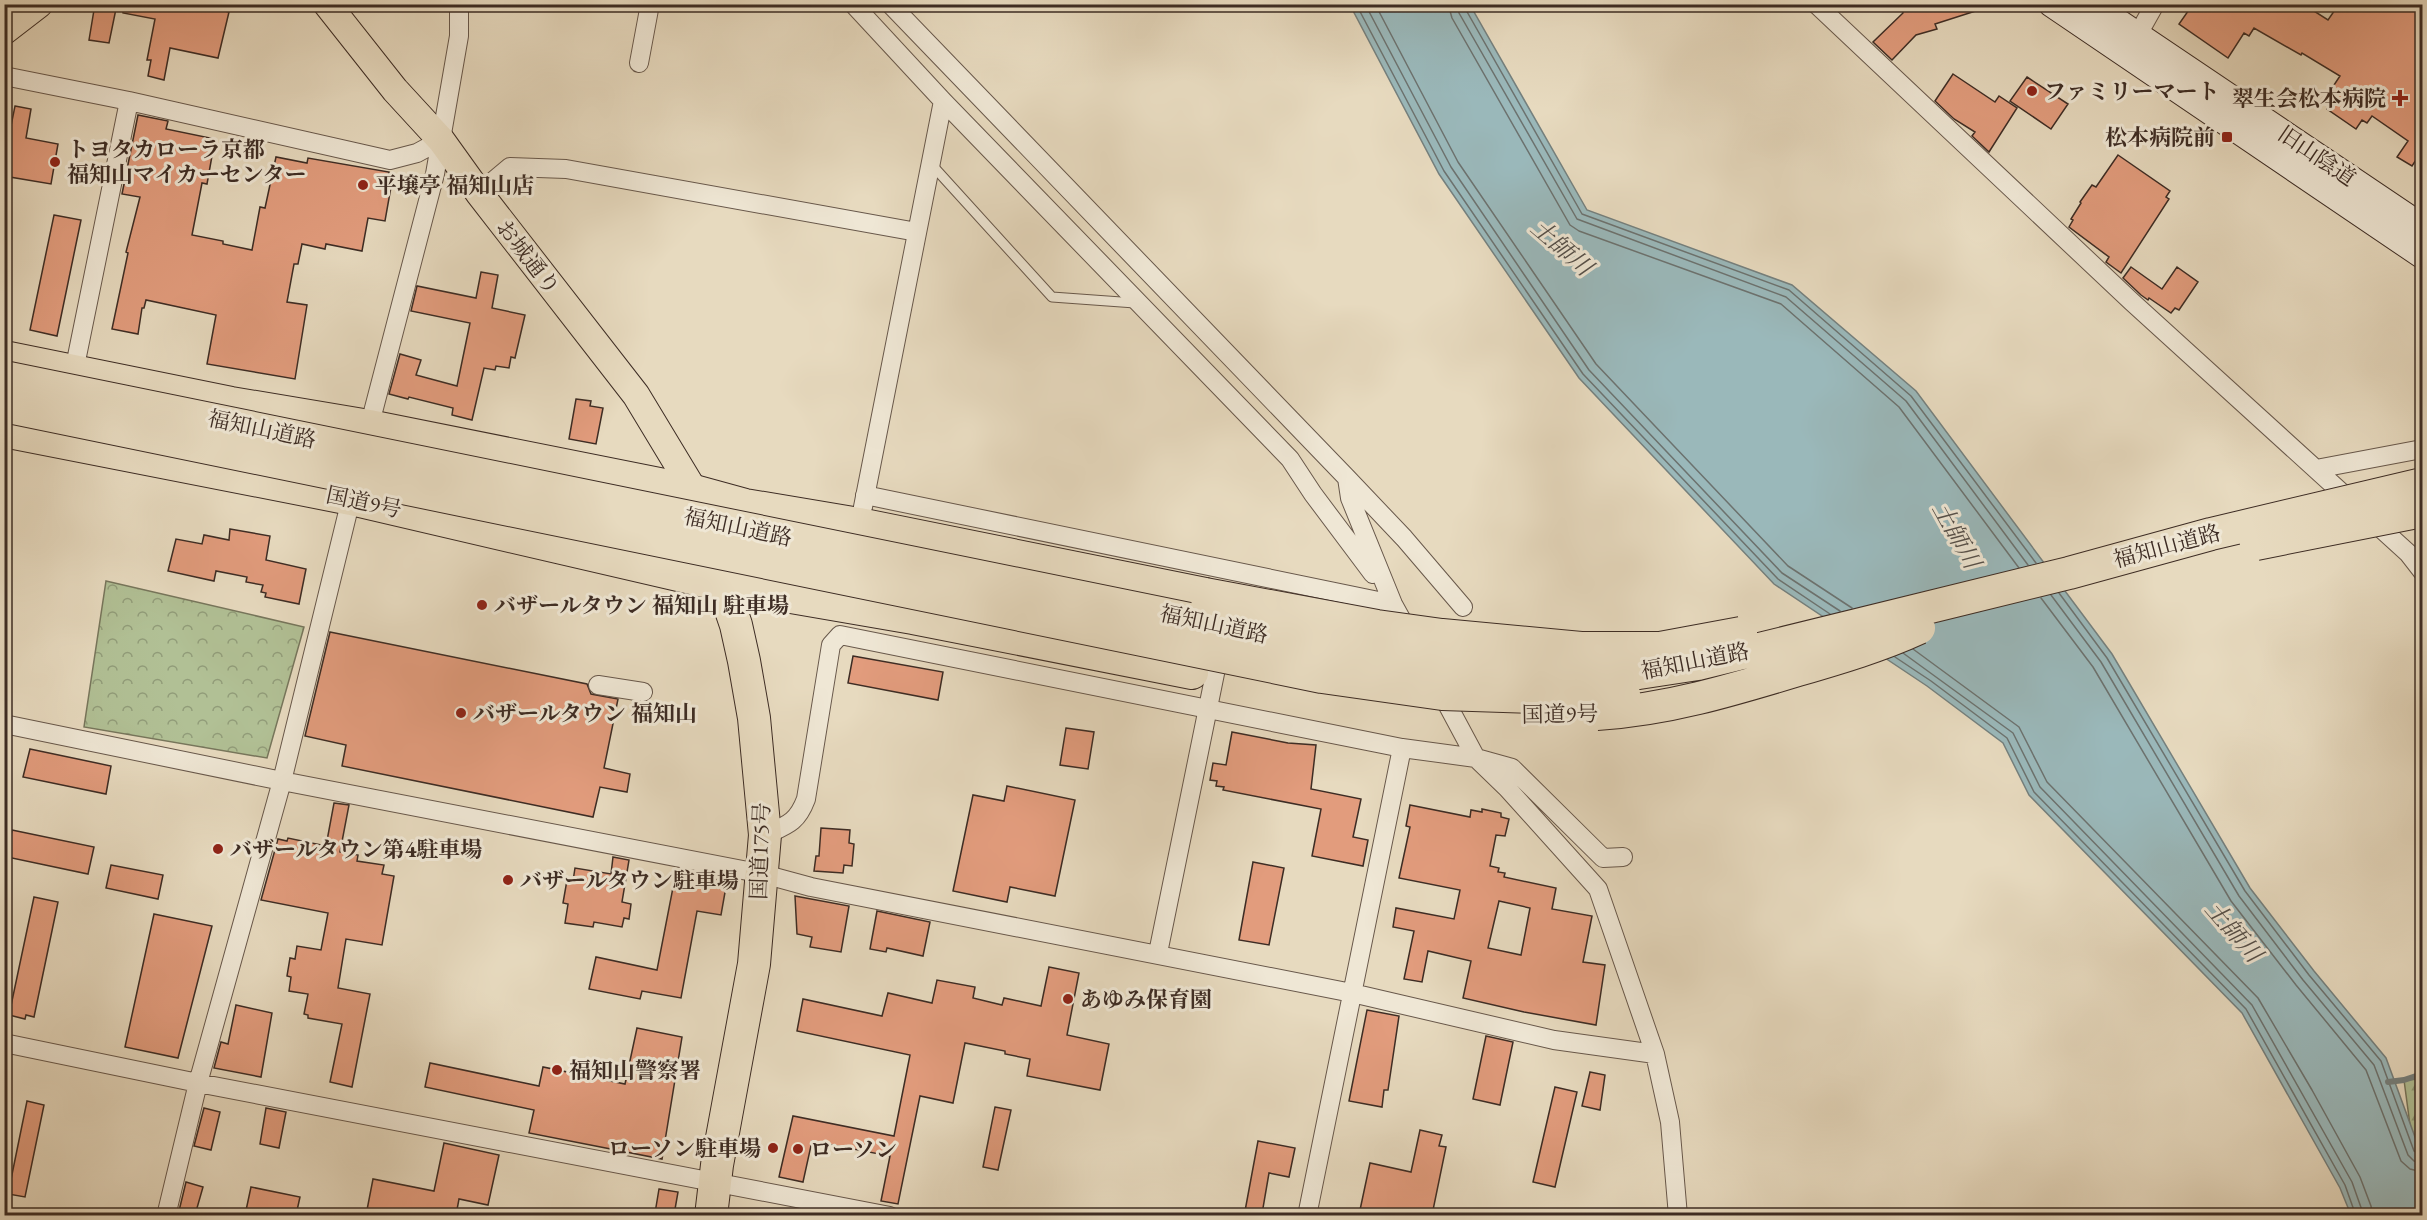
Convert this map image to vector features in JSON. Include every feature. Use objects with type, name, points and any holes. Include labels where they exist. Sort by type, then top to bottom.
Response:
[{"type":"highway","points":[[4,357],[231,403],[369,426],[694,491],[745,505],[862,509],[1205,594],[1299,613],[1420,632],[1581,648],[1660,648],[1845,613],[1951,601]]},
{"type":"highway","name":"福知山道路","points":[[4,377],[1307,643],[1449,666],[1509,673],[1639,673],[1698,664],[2422,484]]},
{"type":"highway","name":"福知山道路","points":[[4,406],[1300,672],[1442,694],[1533,697],[1639,693],[1705,680],[1919,628],[2046,592],[2154,566],[2422,511]]},
{"type":"highway","name":"国道9号","points":[[4,431],[351,499],[721,585],[913,618],[1192,673],[1424,711],[1533,716],[1627,712],[1713,696],[1887,643],[1919,628]]},
{"type":"highway","name":"国道175号","points":[[694,491],[721,585],[736,624],[756,730],[765,835],[754,964],[711,1215]]},
{"type":"main road","points":[[4,31],[39,4]]},
{"type":"main road","name":"お城通り","points":[[327,4],[395,90],[441,140],[478,193],[636,395],[694,491]]},
{"type":"street","points":[[166,1215],[198,1083],[282,781],[369,426],[435,174],[459,36],[459,4]]},
{"type":"street","points":[[639,63],[650,4]]},
{"type":"street","points":[[841,4],[853,5],[1290,459],[1393,603]]},
{"type":"street","points":[[890,4],[1347,478],[1404,538],[1463,607]]},
{"type":"street","points":[[1816,4],[2124,295],[2316,469],[2415,551],[2422,571]]},
{"type":"street","points":[[2052,4],[2422,255]]},
{"type":"street","name":"旧山陰道","points":[[2091,4],[2422,228]]},
{"type":"street","points":[[2137,36],[2155,4]]},
{"type":"street","points":[[4,76],[129,100],[390,160],[417,153],[441,140]]},
{"type":"street","points":[[74,371],[129,100]]},
{"type":"street","points":[[943,101],[862,509],[1236,571],[1393,603]]},
{"type":"street","points":[[478,193],[510,167],[566,169],[917,232]]},
{"type":"street","points":[[2316,469],[2422,448]]},
{"type":"street","points":[[1347,478],[1350,498],[1393,603],[1476,758],[1508,788],[1598,889],[1655,1054],[1670,1122],[1678,1215]]},
{"type":"street","points":[[1158,953],[1236,571]]},
{"type":"street","points":[[765,835],[790,823],[800,815],[806,799],[831,645],[840,636],[1402,748],[1476,758],[1512,768],[1603,858],[1623,857]]},
{"type":"street","points":[[598,685],[643,692]]},
{"type":"street","points":[[4,724],[282,781],[763,874],[811,887],[1158,953],[1352,993],[1554,1040],[1655,1054]]},
{"type":"street","points":[[1306,1215],[1402,748]]},
{"type":"street","points":[[4,1043],[198,1083],[890,1215]]},
{"type":"lane","points":[[930,164],[1052,297],[1141,304]]},
{"type":"green space","points":[[106,581],[304,627],[267,758],[84,727]]},
{"type":"green space","points":[[2422,1079],[2422,1215],[2404,1080]]},
{"type":"water","name":"土師川","points":[[1350,5],[1470,5],[1587,210],[1792,285],[1916,391],[2112,654],[2250,888],[2314,971],[2386,1058],[2422,1156],[2422,1215],[2351,1215],[2340,1188],[2242,1013],[2029,795],[2003,743],[1927,686],[1774,584],[1579,378],[1439,174]]},
{"type":"building","points":[[95,4],[117,4],[109,43],[89,40]]},
{"type":"building","points":[[123,4],[195,4],[229,12],[218,58],[170,48],[164,80],[148,76],[151,60],[147,60],[155,19],[123,13]]},
{"type":"building","points":[[1903,4],[1984,4],[1985,8],[1935,24],[1937,29],[1916,35],[1892,60],[1873,42],[1903,13]]},
{"type":"building","points":[[2193,4],[2303,4],[2328,20],[2339,4],[2422,4],[2422,151],[2412,166],[2397,157],[2408,141],[2372,116],[2367,123],[2362,120],[2356,129],[2327,109],[2336,95],[2330,91],[2340,76],[2254,28],[2249,36],[2244,33],[2228,58],[2179,24]]},
{"type":"building","points":[[1953,74],[1995,102],[1999,96],[2017,108],[1989,152],[1972,136],[1975,132],[1954,119],[1935,101]]},
{"type":"building","points":[[2027,77],[2068,104],[2051,129],[2010,101]]},
{"type":"building","points":[[15,106],[31,109],[26,138],[58,144],[51,184],[4,176],[4,160]]},
{"type":"building","points":[[138,115],[168,121],[166,129],[215,139],[207,184],[202,183],[192,235],[223,241],[223,244],[252,250],[260,207],[265,208],[276,157],[307,163],[308,158],[389,172],[386,186],[391,187],[385,221],[368,218],[362,251],[326,244],[325,249],[302,244],[298,264],[294,264],[287,302],[307,305],[295,379],[207,364],[216,315],[146,300],[142,308],[138,334],[112,329],[128,253],[126,252],[140,197],[122,194]]},
{"type":"building","points":[[2118,155],[2170,191],[2166,197],[2169,199],[2121,273],[2106,262],[2109,257],[2069,227],[2080,202],[2092,185],[2096,187]]},
{"type":"building","points":[[54,215],[81,220],[57,336],[30,330]]},
{"type":"building","points":[[2131,267],[2162,289],[2177,267],[2198,282],[2179,310],[2175,308],[2171,313],[2141,295],[2123,278]]},
{"type":"building","points":[[481,272],[498,275],[492,308],[525,315],[515,358],[511,357],[509,368],[496,366],[495,370],[484,368],[472,420],[452,415],[453,408],[389,394],[400,354],[421,360],[416,375],[457,386],[470,323],[411,311],[417,286],[476,298]]},
{"type":"building","points":[[576,399],[591,401],[590,406],[603,408],[596,444],[569,439]]},
{"type":"building","points":[[230,529],[270,536],[266,560],[306,569],[299,604],[265,597],[266,593],[261,592],[263,585],[246,582],[247,577],[216,571],[214,581],[168,571],[176,539],[202,544],[204,535],[229,540]]},
{"type":"building","name":"バザールタウン 福知山","points":[[330,632],[587,684],[591,694],[618,699],[604,768],[630,774],[627,792],[600,787],[593,817],[342,766],[346,745],[305,736]]},
{"type":"building","points":[[853,656],[943,672],[938,700],[848,683]]},
{"type":"building","points":[[1066,728],[1094,732],[1088,769],[1060,765]]},
{"type":"building","points":[[1232,732],[1288,743],[1316,745],[1311,789],[1361,799],[1353,837],[1368,840],[1363,866],[1312,856],[1321,809],[1223,790],[1224,787],[1216,786],[1217,781],[1210,780],[1213,763],[1226,765]]},
{"type":"building","points":[[30,749],[111,766],[106,794],[23,777]]},
{"type":"building","points":[[1007,786],[1075,800],[1055,896],[1010,887],[1007,902],[953,891],[973,795],[1004,801]]},
{"type":"building","points":[[334,803],[349,805],[340,852],[358,855],[357,861],[384,865],[382,874],[394,876],[382,945],[346,939],[338,988],[370,994],[352,1087],[330,1082],[342,1024],[308,1018],[308,1015],[304,1014],[308,994],[289,991],[291,977],[287,976],[290,958],[295,959],[297,946],[321,950],[328,913],[261,900],[278,839],[287,841],[288,838],[326,846]]},
{"type":"building","points":[[1410,805],[1470,817],[1471,810],[1482,812],[1482,809],[1501,813],[1501,817],[1509,819],[1505,836],[1496,835],[1490,866],[1499,868],[1498,872],[1505,873],[1504,877],[1556,888],[1552,909],[1592,916],[1583,962],[1605,965],[1596,1025],[1463,998],[1471,961],[1428,951],[1422,982],[1404,979],[1414,931],[1393,927],[1396,908],[1454,919],[1460,890],[1399,878],[1410,827],[1406,826]],"holes":[[[1499,901],[1530,908],[1521,955],[1488,948]]]},
{"type":"building","points":[[821,828],[850,830],[849,843],[854,844],[852,866],[844,865],[843,873],[814,871],[816,856],[819,856]]},
{"type":"building","points":[[12,830],[94,847],[88,874],[7,857]]},
{"type":"building","points":[[613,857],[629,860],[622,902],[631,904],[629,919],[624,918],[622,927],[594,922],[593,927],[565,923],[568,904],[563,903],[567,880],[573,881],[575,868],[611,874]]},
{"type":"building","points":[[1253,862],[1284,868],[1269,945],[1239,940]]},
{"type":"building","points":[[111,865],[163,875],[158,899],[106,888]]},
{"type":"building","points":[[676,872],[727,881],[721,915],[697,911],[681,998],[642,991],[640,999],[589,989],[596,957],[657,970]]},
{"type":"building","points":[[795,896],[849,906],[841,952],[810,947],[812,937],[797,934]]},
{"type":"building","points":[[34,897],[58,902],[34,1017],[26,1015],[25,1019],[9,1015]]},
{"type":"building","points":[[877,911],[930,922],[923,956],[887,948],[886,952],[870,949]]},
{"type":"building","points":[[154,914],[212,926],[178,1058],[125,1047]]},
{"type":"building","points":[[1049,967],[1079,973],[1067,1035],[1109,1044],[1100,1090],[1027,1076],[1030,1059],[965,1043],[953,1103],[920,1096],[898,1204],[881,1201],[890,1156],[812,1141],[803,1182],[779,1177],[793,1116],[894,1136],[910,1055],[797,1031],[803,999],[882,1016],[888,993],[932,1003],[937,980],[975,987],[973,998],[1002,1005],[1004,998],[1041,1006]]},
{"type":"building","points":[[236,1005],[272,1013],[261,1077],[214,1068],[221,1042],[228,1044]]},
{"type":"building","points":[[1367,1010],[1399,1016],[1388,1090],[1384,1090],[1382,1107],[1349,1101]]},
{"type":"building","points":[[637,1028],[682,1037],[662,1159],[529,1133],[534,1110],[425,1087],[430,1063],[539,1086],[543,1067],[625,1084]]},
{"type":"building","points":[[1486,1036],[1513,1042],[1500,1105],[1473,1099]]},
{"type":"building","points":[[1590,1072],[1605,1075],[1600,1110],[1582,1106]]},
{"type":"building","points":[[1555,1087],[1577,1092],[1555,1187],[1533,1182]]},
{"type":"building","points":[[27,1101],[44,1105],[25,1197],[8,1194]]},
{"type":"building","points":[[995,1107],[1011,1110],[998,1170],[983,1167]]},
{"type":"building","points":[[204,1108],[220,1112],[211,1150],[194,1146]]},
{"type":"building","points":[[266,1108],[286,1112],[279,1148],[260,1144]]},
{"type":"building","points":[[1420,1130],[1442,1135],[1439,1146],[1446,1147],[1432,1215],[1389,1215],[1360,1210],[1370,1163],[1411,1172]]},
{"type":"building","points":[[1258,1141],[1295,1148],[1289,1177],[1269,1173],[1262,1214],[1245,1211]]},
{"type":"building","points":[[444,1143],[499,1155],[488,1205],[459,1199],[456,1215],[366,1215],[373,1179],[434,1191]]},
{"type":"building","points":[[186,1182],[203,1187],[195,1215],[178,1215]]},
{"type":"building","points":[[251,1187],[300,1197],[296,1215],[245,1215]]},
{"type":"building","points":[[659,1189],[678,1192],[674,1215],[655,1213]]},
{"type":"waterway","points":[[2388,1082],[2422,1074]]},
{"type":"place","name":"ファミリーマート","points":[[2032,91]]},
{"type":"place","name":"翠生会松本病院","points":[[2400,98]]},
{"type":"place","name":"松本病院前","points":[[2227,137]]},
{"type":"place","name":"トヨタカローラ京都 福知山マイカーセンター","points":[[55,162]]},
{"type":"place","name":"平壌亭 福知山店","points":[[363,185]]},
{"type":"place","name":"バザールタウン 福知山 駐車場","points":[[482,605]]},
{"type":"place","name":"バザールタウン 福知山","points":[[461,713]]},
{"type":"place","name":"バザールタウン第4駐車場","points":[[218,849]]},
{"type":"place","name":"バザールタウン駐車場","points":[[508,880]]},
{"type":"place","name":"あゆみ保育園","points":[[1068,999]]},
{"type":"place","name":"福知山警察署","points":[[557,1070]]},
{"type":"place","name":"ローソン駐車場","points":[[773,1148]]},
{"type":"place","name":"ローソン","points":[[798,1149]]}]
